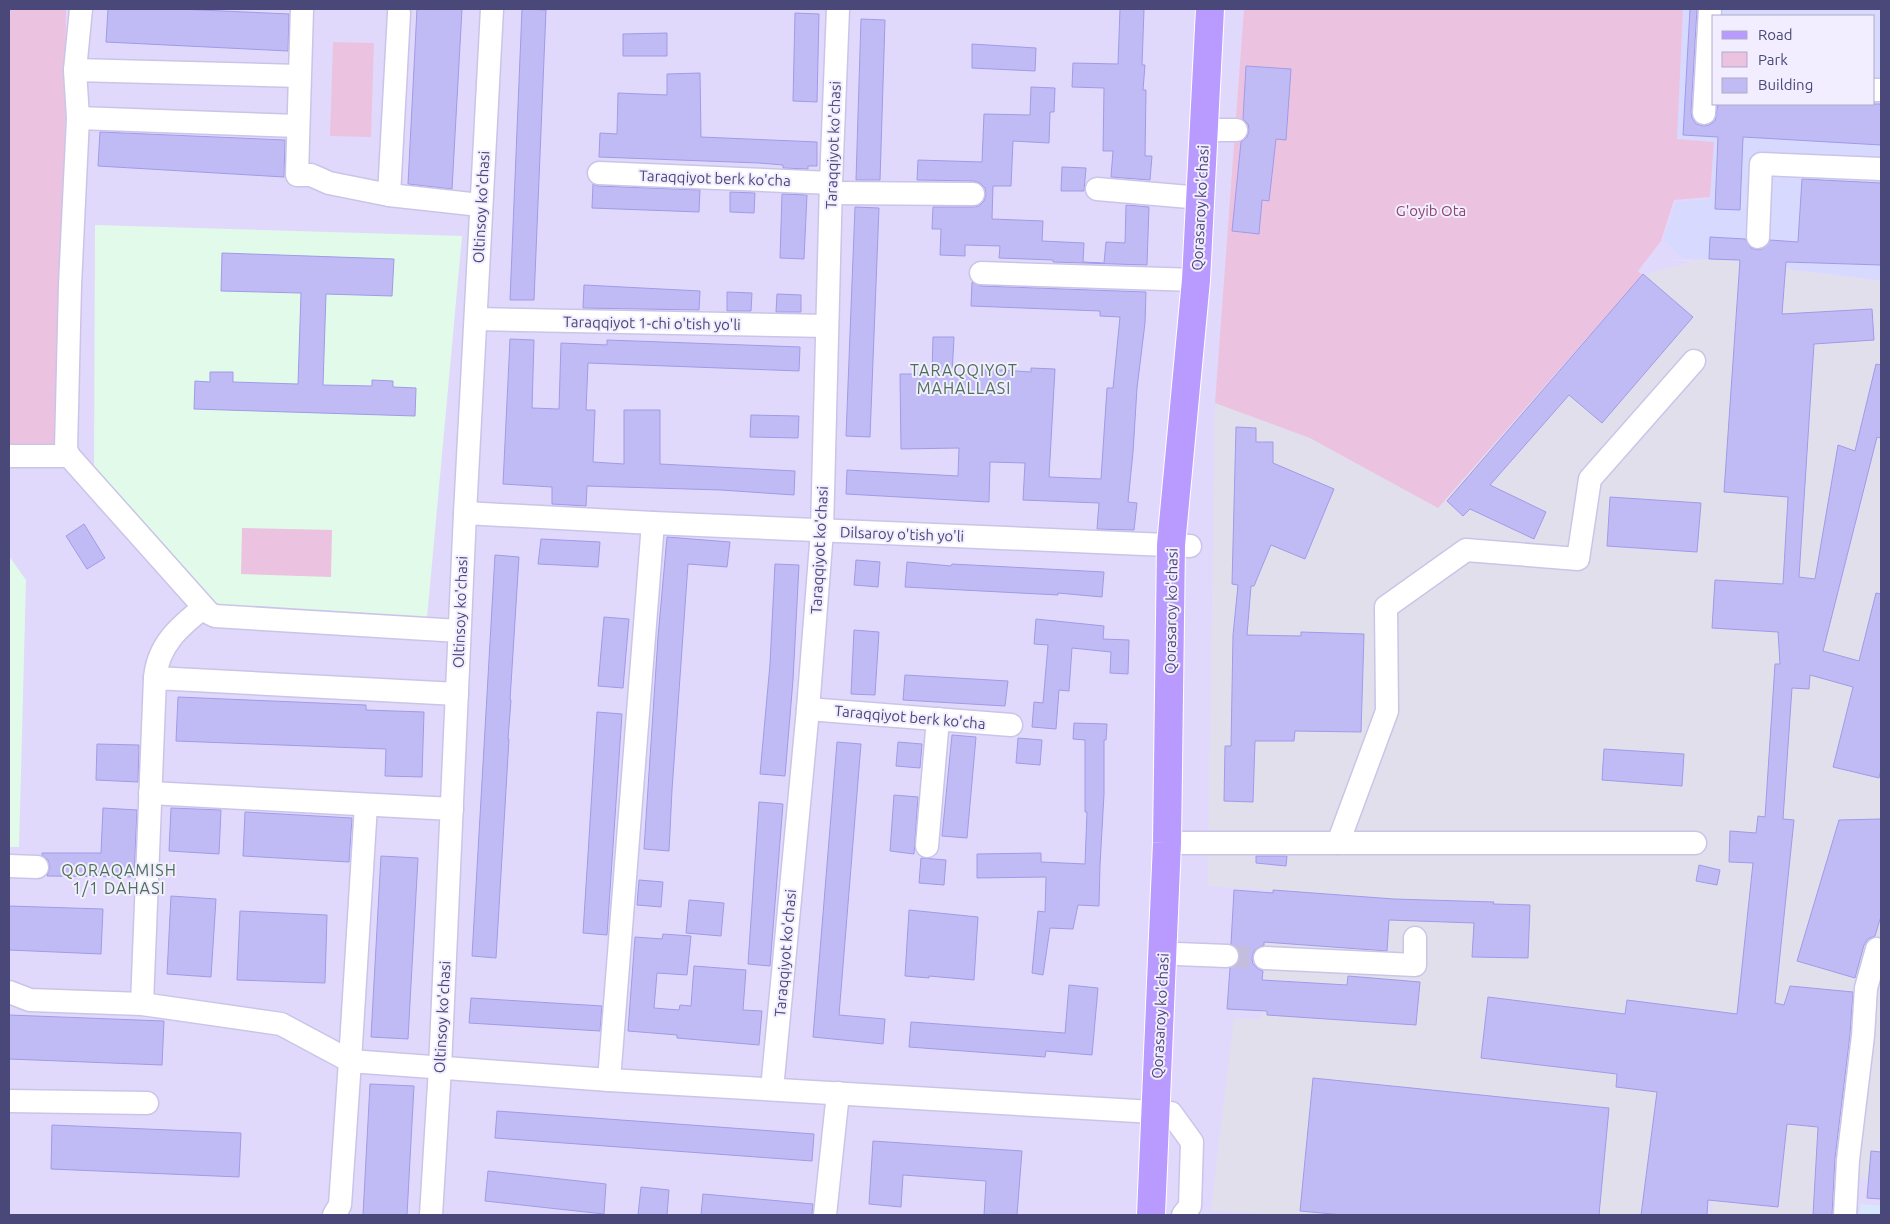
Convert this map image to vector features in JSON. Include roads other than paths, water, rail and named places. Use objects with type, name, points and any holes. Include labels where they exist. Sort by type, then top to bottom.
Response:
[{"type":"main road","name":"Qorasaroy ko'chasi","points":[[1168,1215],[1164,1112],[1174,843],[1181,545],[1210,9]]},
{"type":"main road","name":"Qorasaroy ko'chasi","points":[[1181,545],[1227,130],[1226,9]]},
{"type":"main road","name":"Qorasaroy ko'chasi","points":[[1151,1215],[1164,1112],[1176,954],[1174,843]]},
{"type":"street","points":[[81,9],[75,70],[78,118],[70,285],[66,449],[69,456],[203,608],[215,616],[459,631]]},
{"type":"street","points":[[302,9],[297,175],[311,176],[329,183],[389,195],[480,204]]},
{"type":"street","name":"Oltinsoy ko'chasi","points":[[432,1215],[464,513],[492,9]]},
{"type":"street","name":"Taraqqiyot ko'chasi","points":[[772,1089],[808,709],[822,530],[831,188],[838,9]]},
{"type":"street","points":[[1704,113],[1710,81],[1710,9]]},
{"type":"street","points":[[389,195],[399,13]]},
{"type":"street","points":[[75,70],[299,76]]},
{"type":"street","points":[[78,118],[298,126]]},
{"type":"street","points":[[1758,237],[1761,164],[1881,170]]},
{"type":"street","name":"Taraqqiyot berk ko'cha","points":[[599,173],[831,188],[973,194]]},
{"type":"street","points":[[1097,190],[1201,198]]},
{"type":"street","points":[[982,273],[1196,280]]},
{"type":"street","name":"Taraqqiyot 1-chi o'tish yo'li","points":[[476,320],[827,326]]},
{"type":"street","points":[[1338,843],[1386,711],[1386,607],[1466,550],[1578,559],[1590,479],[1694,360]]},
{"type":"street","points":[[9,456],[69,456]]},
{"type":"street","name":"Dilsaroy o'tish yo'li","points":[[464,513],[653,523],[1181,545]]},
{"type":"street","points":[[609,1080],[653,523]]},
{"type":"street","points":[[142,1004],[156,664],[177,629],[203,608]]},
{"type":"street","points":[[155,678],[457,694]]},
{"type":"street","name":"Taraqqiyot berk ko'cha","points":[[808,709],[1011,725]]},
{"type":"street","points":[[927,846],[938,719]]},
{"type":"street","points":[[150,793],[452,809]]},
{"type":"street","points":[[334,1215],[340,1205],[366,804]]},
{"type":"street","points":[[1174,843],[1695,843]]},
{"type":"street","points":[[9,866],[37,867]]},
{"type":"street","points":[[1265,958],[1415,965],[1415,938]]},
{"type":"street","points":[[1845,1215],[1848,1160],[1863,1036],[1866,988],[1877,949]]},
{"type":"street","points":[[1176,954],[1227,956]]},
{"type":"street","points":[[9,992],[30,1000],[142,1004],[281,1024],[350,1061],[609,1080],[1164,1112],[1192,1142],[1190,1206],[1183,1215]]},
{"type":"street","points":[[825,1215],[838,1093]]},
{"type":"street","points":[[9,1101],[147,1102]]},
{"type":"tunnel","points":[[1227,956],[1265,958]]},
{"type":"district","name":"TARAQQIYOT MAHALLASI","points":[[964,379]]},
{"type":"district","name":"QORAQAMISH 1/1 DAHASI","points":[[119,879]]},
{"type":"park label","name":"G'oyib Ota","points":[[1431,210]]}]
